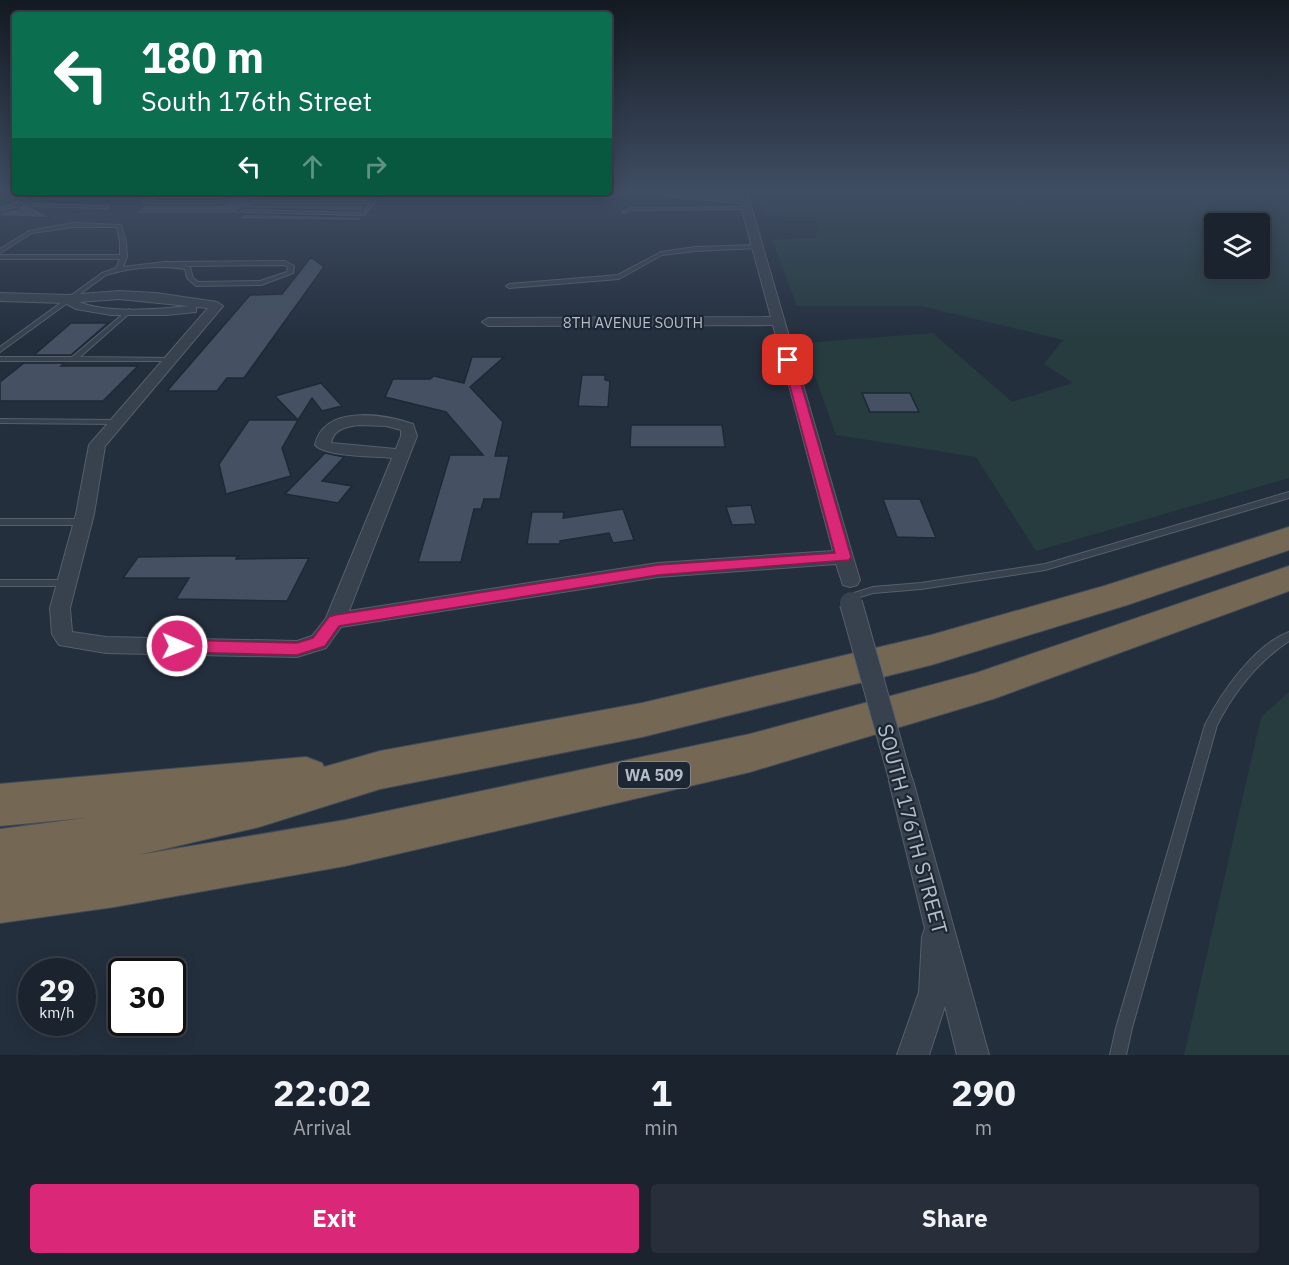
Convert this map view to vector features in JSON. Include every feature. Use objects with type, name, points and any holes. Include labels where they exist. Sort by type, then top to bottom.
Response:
[{"type":"highway","points":[[0,805],[380,770],[642,720],[931,650],[1114,596],[1289,538]]},
{"type":"highway","name":"WA 509","points":[[0,898],[114,883],[345,843],[750,753],[979,688],[1289,578]]},
{"type":"highway","points":[[0,852],[131,834],[259,806],[380,770]]},
{"type":"street","points":[[755,241],[850,580]]},
{"type":"street","points":[[0,297],[68,299],[119,295],[156,297],[218,306]]},
{"type":"street","points":[[68,299],[73,305],[84,308],[129,311],[175,311],[218,306]]},
{"type":"street","points":[[218,306],[97,444],[83,522],[60,608],[62,634],[66,639],[106,645],[297,649],[319,642],[335,621],[402,454]]},
{"type":"street","name":"8TH AVENUE SOUTH","points":[[488,322],[778,321]]},
{"type":"street","points":[[335,621],[658,570],[844,557]]},
{"type":"street","name":"SOUTH 176TH STREET","points":[[851,603],[901,781],[973,1055]]},
{"type":"street","points":[[913,1055],[934,992],[936,917]]},
{"type":"lane","points":[[0,251],[16,241]]},
{"type":"lane","points":[[119,269],[124,257],[124,241]]},
{"type":"lane","points":[[0,246],[8,246]]},
{"type":"lane","points":[[509,286],[619,277],[661,254],[695,249],[757,247]]},
{"type":"lane","points":[[0,257],[124,257]]},
{"type":"lane","points":[[0,350],[104,274],[119,269],[165,264],[285,263],[291,266],[290,273],[261,284],[196,284],[190,279],[188,268],[165,264]]},
{"type":"lane","points":[[74,359],[129,311]]},
{"type":"lane","points":[[0,359],[171,360]]},
{"type":"lane","points":[[0,420],[117,422]]},
{"type":"lane","points":[[851,603],[857,595],[873,590],[921,586],[1045,567],[1289,495]]},
{"type":"lane","points":[[0,522],[83,522]]},
{"type":"lane","points":[[0,583],[66,584]]},
{"type":"lane","points":[[1118,1055],[1211,725],[1221,705],[1245,674],[1280,641],[1289,636]]},
{"type":"green space","points":[[772,241],[1204,241],[1204,279],[1270,279],[1270,241],[1289,241],[1289,478],[1036,551],[976,457],[836,435],[803,343],[933,333],[1012,402],[1073,383],[1044,364],[1063,340],[921,306],[797,306]]},
{"type":"green space","points":[[1289,692],[1289,1055],[1184,1055],[1261,717]]},
{"type":"building","points":[[311,257],[324,267],[244,378],[227,378],[217,391],[167,391],[250,295],[282,294]]},
{"type":"building","points":[[71,323],[108,323],[71,355],[34,355]]},
{"type":"building","points":[[472,357],[504,357],[470,387],[503,422],[495,456],[509,456],[500,499],[484,499],[481,509],[474,509],[461,562],[418,562],[450,455],[483,455],[446,412],[385,397],[393,379],[430,379],[434,376],[464,383]]},
{"type":"building","points":[[24,363],[64,363],[61,366],[138,366],[103,401],[0,401],[0,382]]},
{"type":"building","points":[[582,375],[605,375],[605,380],[610,381],[608,407],[578,406]]},
{"type":"building","points":[[321,383],[342,406],[322,411],[312,398],[298,420],[275,396]]},
{"type":"building","points":[[862,393],[910,393],[919,412],[870,412]]},
{"type":"building","points":[[249,420],[298,420],[282,448],[291,476],[226,494],[219,464]]},
{"type":"building","points":[[631,425],[722,425],[725,447],[630,447]]},
{"type":"building","points":[[325,453],[344,457],[322,481],[352,486],[338,503],[285,494]]},
{"type":"building","points":[[883,499],[920,499],[936,538],[897,537]]},
{"type":"building","points":[[751,505],[756,524],[732,525],[726,507]]},
{"type":"building","points":[[623,509],[634,540],[613,543],[609,533],[560,541],[560,544],[527,544],[532,512],[564,512],[563,518]]},
{"type":"building","points":[[238,556],[236,559],[309,558],[287,601],[176,599],[189,578],[123,578],[138,557]]},
{"type":"route","points":[[177,646],[297,649],[319,642],[335,621],[658,570],[844,557],[788,360]]}]
